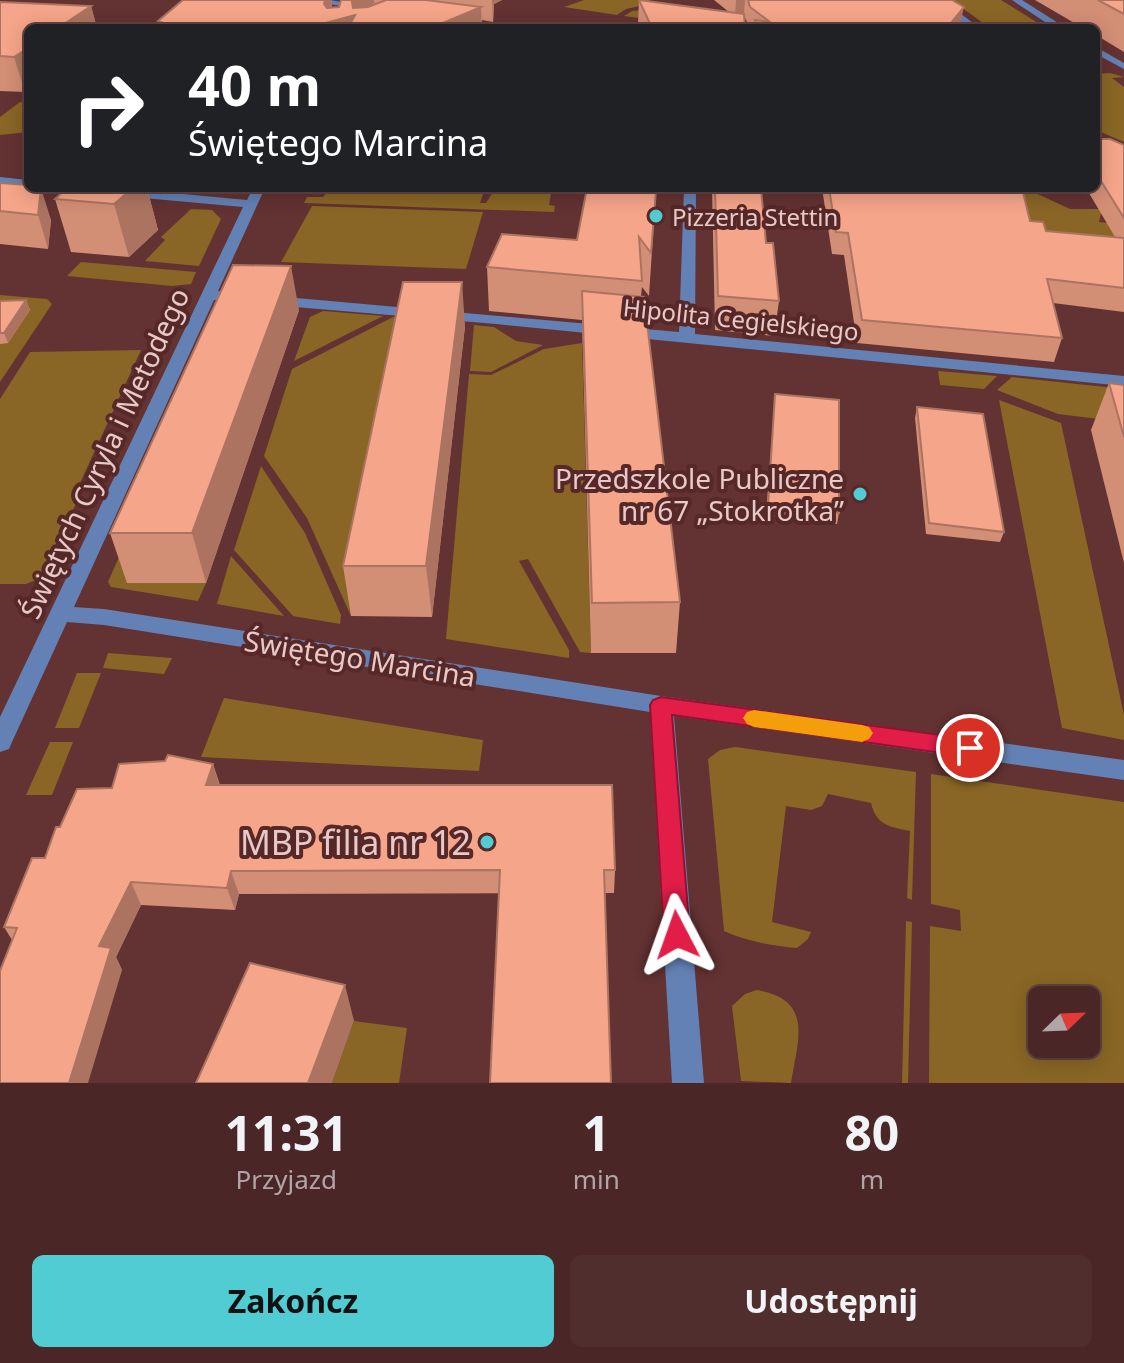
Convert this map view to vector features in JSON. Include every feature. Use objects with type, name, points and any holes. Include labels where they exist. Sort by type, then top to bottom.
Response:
[{"type":"street","points":[[306,0],[381,9]]},
{"type":"street","points":[[936,0],[969,24]]},
{"type":"street","points":[[1018,1],[1043,0]]},
{"type":"street","points":[[1018,1],[1055,24]]},
{"type":"street","points":[[338,16],[341,3]]},
{"type":"street","points":[[443,19],[478,24]]},
{"type":"street","points":[[1100,50],[1113,49]]},
{"type":"street","points":[[1100,53],[1123,67]]},
{"type":"street","points":[[1100,69],[1123,67]]},
{"type":"street","points":[[0,181],[24,184]]},
{"type":"street","points":[[166,192],[255,196]]},
{"type":"street","points":[[687,337],[690,192]]},
{"type":"street","name":"Świętych Cyryla i Metodego","points":[[0,742],[255,196]]},
{"type":"street","name":"Hipolita Cegielskiego","points":[[209,295],[687,337],[1124,381]]},
{"type":"street","name":"Świętego Marcina","points":[[60,614],[104,617],[661,705],[1124,770]]},
{"type":"street","points":[[661,705],[688,1083]]},
{"type":"shaded area","points":[[584,0],[649,0],[646,19],[624,16],[642,10],[644,5],[626,9],[617,15],[564,7]]},
{"type":"shaded area","points":[[951,0],[1001,0],[1040,24],[984,24]]},
{"type":"shaded area","points":[[1100,74],[1124,77],[1112,78],[1124,87],[1124,142],[1100,132]]},
{"type":"shaded area","points":[[20,102],[24,102],[24,132],[0,135],[0,117]]},
{"type":"shaded area","points":[[327,192],[480,192],[483,194],[480,203],[486,203],[493,192],[551,192],[549,205],[555,206],[554,212],[304,203],[307,197],[323,197]]},
{"type":"shaded area","points":[[1033,192],[1070,209],[1102,209],[1099,222],[1108,223],[1124,252],[831,197]]},
{"type":"shaded area","points":[[312,206],[483,212],[466,269],[281,262]]},
{"type":"shaded area","points":[[191,209],[212,210],[221,219],[199,266],[145,261],[165,240],[161,237]]},
{"type":"shaded area","points":[[81,262],[196,272],[191,284],[172,286],[67,276]]},
{"type":"shaded area","points":[[0,295],[47,299],[52,304],[0,382]]},
{"type":"shaded area","points":[[323,311],[383,316],[294,361],[310,317]]},
{"type":"shaded area","points":[[226,314],[127,582],[206,583],[198,601],[111,587],[108,582]]},
{"type":"shaded area","points":[[393,317],[443,323],[351,616],[307,518],[264,456],[292,369]]},
{"type":"shaded area","points":[[474,325],[494,327],[516,341],[543,345],[491,372],[470,371]]},
{"type":"shaded area","points":[[582,343],[591,653],[580,652],[528,559],[519,561],[569,650],[569,658],[446,639],[469,374],[491,375],[544,349]]},
{"type":"shaded area","points":[[141,350],[76,492],[82,492],[38,579],[26,584],[0,584],[0,399],[30,352]]},
{"type":"shaded area","points":[[938,371],[997,376],[984,389],[940,385]]},
{"type":"shaded area","points":[[1012,377],[1124,389],[1124,422],[1058,414],[997,390]]},
{"type":"shaded area","points":[[999,400],[1061,423],[1124,715],[1124,740],[1062,728]]},
{"type":"shaded area","points":[[261,466],[305,533],[341,615],[340,624],[293,616],[234,550]]},
{"type":"shaded area","points":[[231,556],[284,616],[217,604]]},
{"type":"shaded area","points":[[108,653],[172,658],[164,674],[103,668]]},
{"type":"shaded area","points":[[77,673],[101,673],[79,728],[55,728]]},
{"type":"shaded area","points":[[224,698],[483,740],[479,771],[201,757]]},
{"type":"shaded area","points":[[50,742],[73,742],[52,795],[26,795]]},
{"type":"shaded area","points":[[735,747],[916,772],[912,900],[907,898],[910,831],[880,820],[871,803],[828,794],[822,806],[811,810],[786,806],[772,922],[811,932],[808,939],[797,948],[741,938],[724,931],[708,759],[720,750]]},
{"type":"shaded area","points":[[931,774],[1124,802],[1124,1083],[929,1083],[930,926],[961,931],[960,910],[931,904]]},
{"type":"shaded area","points":[[906,921],[912,922],[908,1083],[902,1083]]},
{"type":"shaded area","points":[[757,990],[775,995],[795,1012],[798,1037],[791,1083],[741,1081],[732,1006],[745,994]]},
{"type":"shaded area","points":[[354,1021],[407,1028],[399,1083],[332,1083]]},
{"type":"building","points":[[183,0],[325,0],[327,8],[339,7],[341,0],[357,0],[352,2],[353,8],[368,7],[386,0],[426,0],[481,7],[441,24],[350,24],[355,15],[322,24],[166,24],[158,21]]},
{"type":"building","points":[[639,0],[744,14],[745,24],[650,24]]},
{"type":"building","points":[[748,0],[952,0],[964,7],[950,24],[756,24],[755,20],[770,22],[750,7]]},
{"type":"building","points":[[1098,0],[1124,0],[1124,14]]},
{"type":"building","points":[[0,2],[91,6],[64,24],[24,24],[24,51],[14,57],[0,56]]},
{"type":"building","points":[[1100,139],[1110,139],[1124,145],[1124,218],[1100,179]]},
{"type":"building","points":[[0,183],[24,185],[24,192],[41,192],[38,215],[0,211]]},
{"type":"building","points":[[63,192],[128,192],[114,204],[55,199]]},
{"type":"building","points":[[586,192],[656,192],[651,253],[639,237],[642,281],[487,267],[502,234],[577,240]]},
{"type":"building","points":[[715,192],[761,192],[766,243],[773,243],[779,301],[718,296]]},
{"type":"building","points":[[830,192],[1023,192],[1030,221],[1043,222],[1046,231],[1124,238],[1124,288],[1047,279],[1062,338],[862,320],[848,233],[836,232]]},
{"type":"building","points":[[233,265],[291,266],[192,533],[110,533]]},
{"type":"building","points":[[403,282],[462,282],[426,566],[343,566]]},
{"type":"building","points":[[582,291],[644,297],[680,602],[592,603]]},
{"type":"building","points":[[26,300],[4,333],[0,333],[0,301]]},
{"type":"building","points":[[1109,383],[1124,385],[1124,437]]},
{"type":"building","points":[[775,394],[839,400],[839,513],[768,505]]},
{"type":"building","points":[[917,407],[983,414],[1004,532],[929,523]]},
{"type":"building","points":[[168,755],[213,764],[206,785],[612,785],[615,870],[604,870],[611,1083],[490,1083],[500,870],[231,871],[227,888],[131,882],[99,946],[111,948],[69,1083],[0,1083],[0,971],[17,928],[4,927],[32,858],[45,858],[56,827],[60,827],[77,789],[112,788],[119,764],[165,761]]},
{"type":"building","points":[[250,963],[345,985],[308,1083],[196,1083]]},
{"type":"slow traffic","points":[[754,718],[862,733]]},
{"type":"place","name":"Pizzeria Stettin","points":[[656,216]]},
{"type":"place","name":"Przedszkole Publiczne nr 67 „Stokrotka”","points":[[860,494]]},
{"type":"place","name":"MBP filia nr 12","points":[[487,842]]},
{"type":"route","points":[[677,935],[661,705],[970,748]]}]
